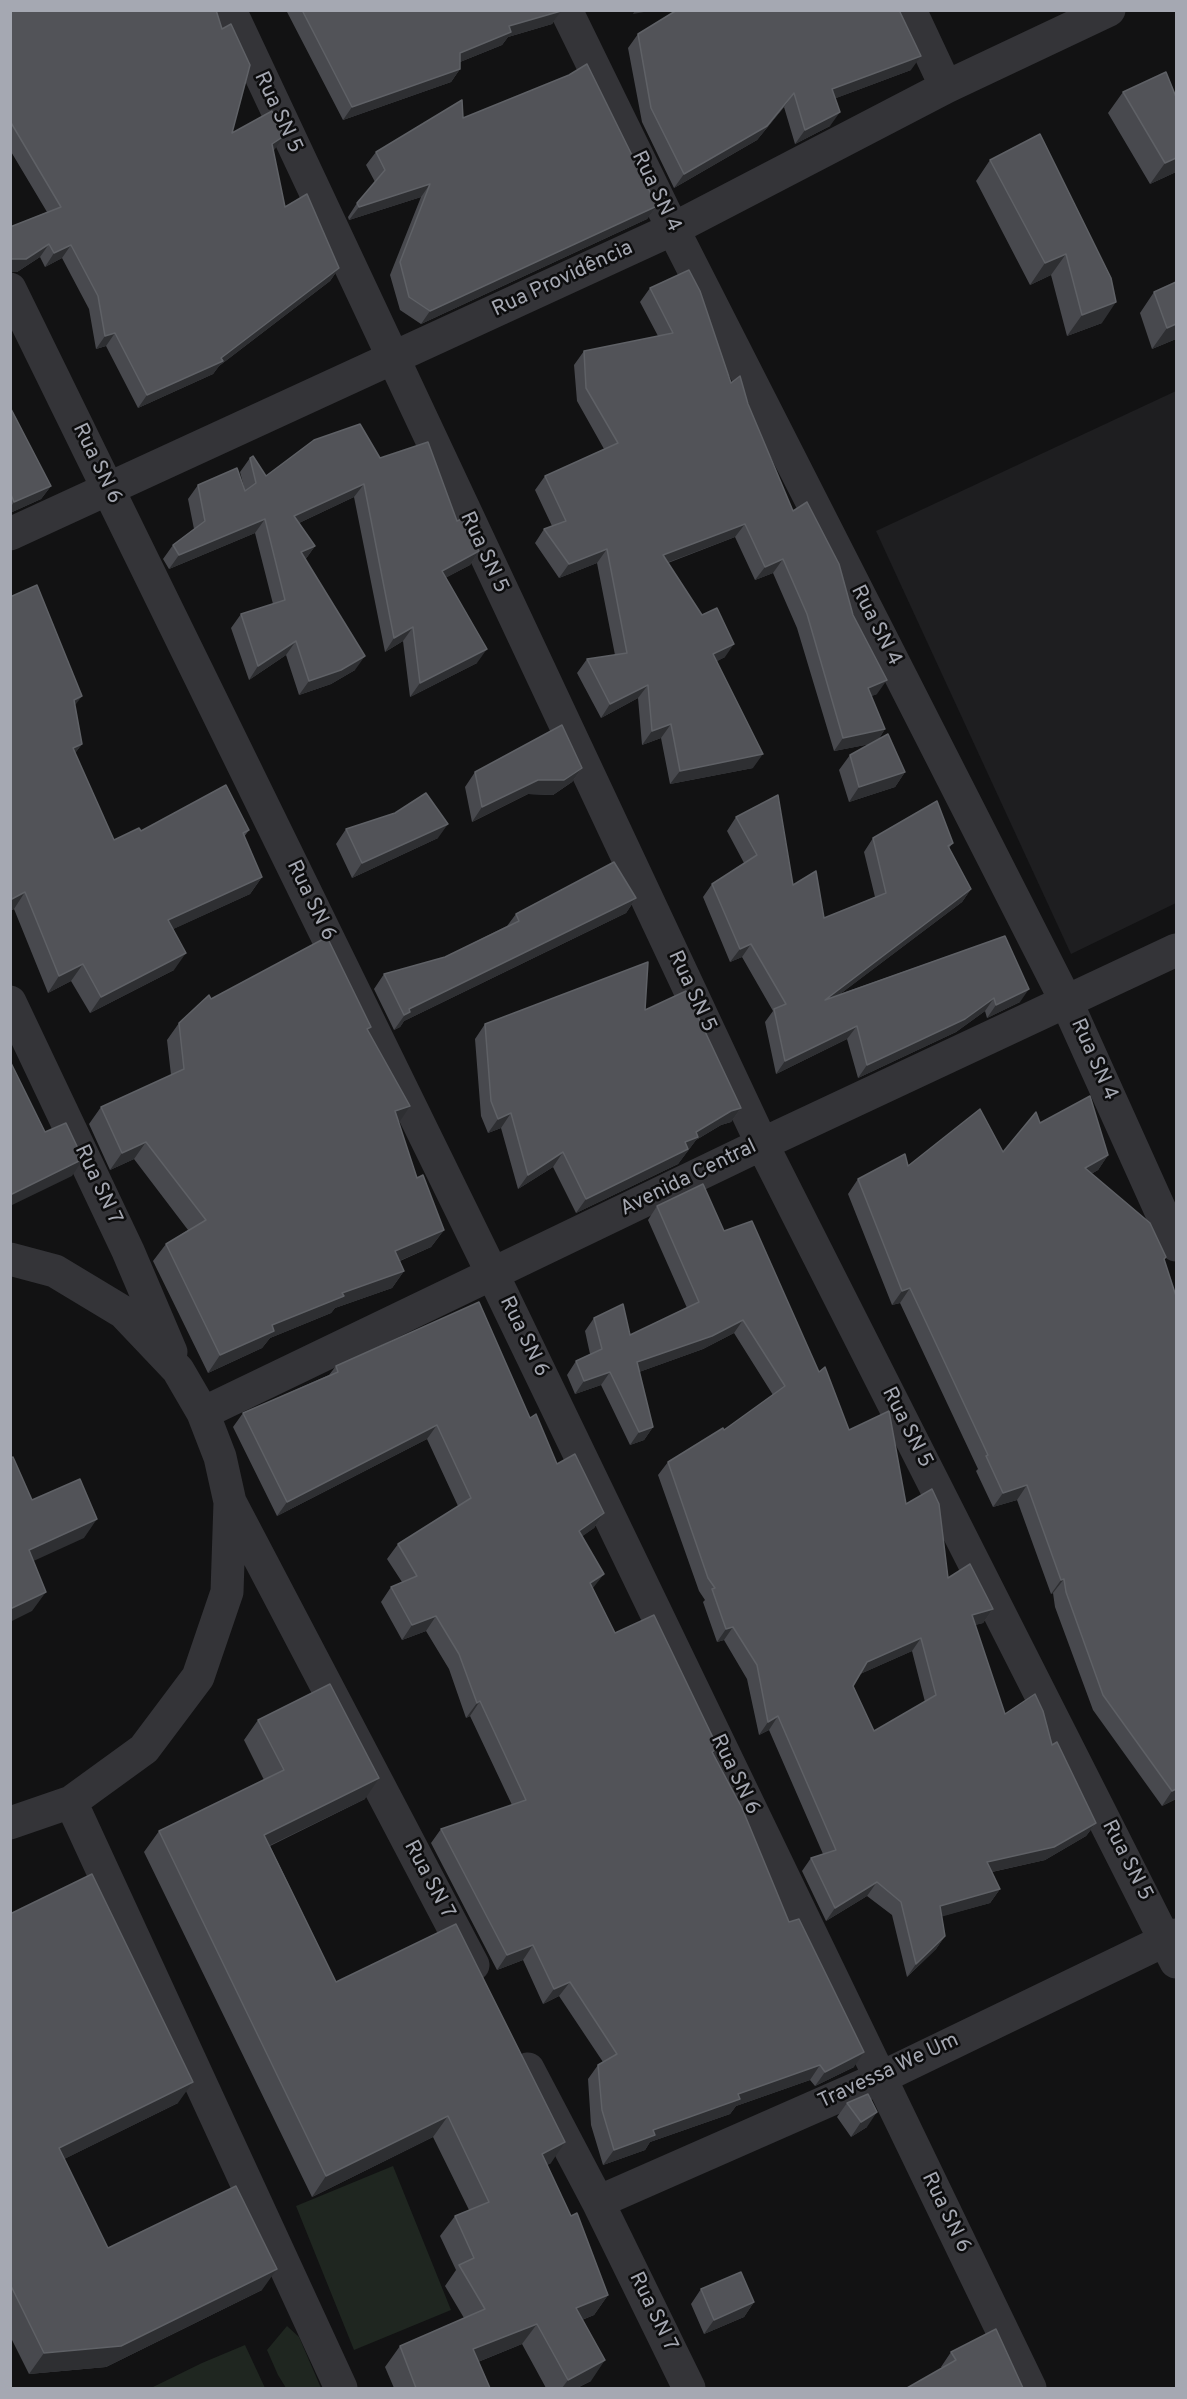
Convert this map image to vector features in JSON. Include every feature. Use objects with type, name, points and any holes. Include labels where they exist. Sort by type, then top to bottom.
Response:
[{"type":"street","name":"Rua SN 5","points":[[230,10],[762,1144],[1173,1945]]},
{"type":"street","name":"Rua SN 4","points":[[566,10],[673,229],[1067,1003],[1176,1245]]},
{"type":"street","points":[[910,10],[946,87]]},
{"type":"street","name":"Rua Providência","points":[[10,534],[393,360],[673,229],[946,87],[1109,10]]},
{"type":"street","name":"Rua SN 6","points":[[10,289],[492,1273],[1030,2388]]},
{"type":"street","name":"Avenida Central","points":[[203,1413],[762,1144],[1176,950]]},
{"type":"street","name":"Rua SN 7","points":[[10,1002],[128,1251],[178,1370]]},
{"type":"street","points":[[10,1259],[55,1271],[123,1312],[178,1370],[203,1413],[220,1457],[230,1502],[227,1592],[198,1677],[144,1749],[71,1802],[10,1823]]},
{"type":"street","name":"Rua SN 7","points":[[230,1502],[486,1990]]},
{"type":"street","points":[[71,1802],[341,2388]]},
{"type":"street","name":"Travessa We Um","points":[[598,2202],[880,2078],[1173,1945]]},
{"type":"street","name":"Rua SN 7","points":[[514,2043],[598,2202],[689,2388]]},
{"type":"shaded area","points":[[1176,391],[1176,903],[1071,954],[876,531]]},
{"type":"shaded area","points":[[393,2166],[451,2310],[354,2350],[296,2206]]},
{"type":"shaded area","points":[[287,2326],[299,2337],[321,2388],[286,2388],[278,2375],[267,2350]]},
{"type":"shaded area","points":[[245,2345],[265,2388],[151,2388],[202,2363]]},
{"type":"building","points":[[10,10],[216,10],[222,29],[231,24],[250,65],[232,133],[272,111],[284,136],[272,144],[285,207],[307,194],[339,268],[221,358],[223,361],[147,395],[115,333],[105,336],[98,296],[71,245],[54,253],[49,244],[26,259],[10,259],[10,227],[61,207],[10,121]]},
{"type":"building","points":[[302,10],[561,11],[509,26],[511,32],[460,53],[460,69],[352,107]]},
{"type":"building","points":[[677,10],[899,10],[921,56],[832,89],[840,112],[805,130],[794,93],[767,126],[684,174],[651,108],[638,34]]},
{"type":"building","points":[[587,64],[657,206],[430,311],[409,297],[400,262],[430,184],[359,207],[357,203],[385,170],[376,152],[462,100],[463,118],[569,75]]},
{"type":"building","points":[[1166,72],[1176,97],[1176,158],[1165,163],[1123,92]]},
{"type":"building","points":[[1040,134],[1111,278],[1116,302],[1082,315],[1066,254],[1045,263],[990,160]]},
{"type":"building","points":[[689,270],[700,291],[731,383],[740,376],[748,404],[793,511],[807,502],[839,564],[853,615],[887,680],[868,688],[885,729],[843,738],[807,614],[783,559],[765,567],[745,524],[663,555],[702,615],[717,608],[734,644],[713,654],[763,754],[680,771],[671,724],[652,731],[648,685],[610,704],[587,659],[627,653],[607,549],[569,564],[544,529],[566,521],[545,476],[618,443],[586,388],[584,351],[673,333],[650,288]]},
{"type":"building","points":[[1176,282],[1176,324],[1167,328],[1154,292]]},
{"type":"building","points":[[10,407],[51,486],[14,502],[10,492]]},
{"type":"building","points":[[360,424],[380,458],[428,442],[457,521],[464,518],[479,551],[442,571],[487,649],[420,683],[413,627],[394,638],[364,484],[294,516],[315,546],[301,552],[365,656],[341,670],[309,681],[296,641],[258,666],[241,614],[285,600],[265,519],[179,555],[173,545],[205,521],[198,485],[237,468],[245,491],[256,483],[250,458],[253,456],[266,476],[314,440]]},
{"type":"building","points":[[37,585],[82,696],[74,700],[82,744],[73,748],[114,840],[139,828],[141,831],[226,785],[249,830],[243,833],[262,877],[168,920],[186,953],[101,997],[83,964],[59,976],[25,892],[10,900],[10,597]]},
{"type":"building","points":[[562,725],[582,768],[564,780],[538,780],[482,807],[475,772]]},
{"type":"building","points":[[888,734],[905,772],[859,787],[850,755]]},
{"type":"building","points":[[426,793],[448,824],[362,863],[346,829],[395,813]]},
{"type":"building","points":[[778,795],[793,885],[816,871],[824,918],[886,893],[873,838],[937,801],[953,843],[948,846],[971,889],[825,1000],[1005,936],[1029,989],[996,1005],[994,998],[965,1019],[867,1065],[857,1026],[785,1061],[774,1009],[786,1004],[751,944],[740,949],[712,884],[757,855],[736,817]]},
{"type":"building","points":[[614,862],[636,898],[409,1009],[410,1012],[404,1015],[384,974],[445,957],[519,921],[516,914]]},
{"type":"building","points":[[327,937],[371,1027],[367,1029],[410,1106],[395,1111],[417,1178],[423,1175],[444,1230],[395,1251],[404,1271],[342,1293],[344,1296],[272,1325],[274,1331],[220,1355],[166,1244],[206,1220],[146,1142],[122,1153],[101,1107],[184,1069],[179,1023],[209,995],[211,999]]},
{"type":"building","points":[[648,962],[645,1010],[686,991],[741,1108],[731,1111],[696,1132],[698,1137],[685,1142],[688,1149],[586,1199],[563,1152],[528,1175],[511,1113],[498,1119],[491,1101],[485,1024]]},
{"type":"building","points":[[10,1061],[45,1132],[66,1123],[83,1159],[10,1195]]},
{"type":"building","points":[[1090,1096],[1108,1155],[1085,1168],[1150,1223],[1166,1257],[1164,1259],[1176,1296],[1176,1789],[1172,1791],[1103,1695],[1066,1592],[1064,1579],[1061,1580],[1027,1485],[1003,1493],[986,1456],[988,1455],[910,1288],[902,1291],[858,1179],[905,1154],[908,1166],[980,1109],[1003,1152],[1036,1112],[1040,1123]]},
{"type":"building","points":[[703,1184],[724,1231],[752,1221],[819,1372],[825,1367],[849,1430],[889,1411],[906,1504],[932,1489],[939,1504],[948,1578],[970,1564],[993,1609],[972,1615],[1005,1714],[1035,1694],[1043,1711],[1052,1745],[1057,1742],[1096,1823],[1054,1847],[987,1862],[1000,1889],[940,1906],[945,1936],[916,1964],[901,1902],[877,1882],[835,1908],[811,1858],[836,1850],[778,1716],[768,1722],[757,1665],[733,1627],[726,1629],[712,1589],[715,1588],[708,1578],[668,1462],[723,1428],[724,1430],[785,1386],[743,1320],[712,1336],[637,1362],[653,1427],[639,1432],[610,1372],[584,1381],[576,1361],[602,1349],[594,1318],[623,1304],[630,1335],[699,1302],[657,1206]],"holes":[[[921,1638],[936,1695],[874,1731],[853,1686],[867,1662]]]},
{"type":"building","points":[[479,1302],[530,1418],[536,1414],[557,1464],[575,1454],[604,1513],[579,1531],[604,1574],[590,1583],[615,1633],[654,1615],[718,1748],[712,1752],[742,1808],[789,1922],[799,1919],[864,2052],[825,2072],[820,2065],[738,2094],[740,2099],[653,2130],[655,2135],[614,2150],[602,2110],[598,2065],[617,2054],[570,1982],[554,1989],[533,1945],[507,1955],[441,1829],[526,1800],[480,1701],[477,1703],[459,1654],[436,1616],[412,1625],[391,1587],[417,1576],[398,1544],[471,1498],[437,1425],[287,1502],[243,1413],[338,1372],[336,1366]]},
{"type":"building","points":[[13,1457],[32,1500],[80,1479],[97,1519],[29,1550],[46,1592],[10,1609],[10,1458]]},
{"type":"building","points":[[330,1684],[379,1778],[264,1835],[336,1982],[456,1924],[565,2142],[542,2154],[571,2216],[577,2213],[608,2295],[576,2308],[605,2360],[568,2380],[537,2324],[473,2349],[490,2388],[416,2388],[400,2346],[485,2309],[459,2265],[474,2258],[455,2216],[489,2202],[448,2116],[326,2176],[159,1831],[284,1770],[258,1720]]},
{"type":"building","points":[[92,1874],[193,2082],[59,2148],[108,2248],[236,2186],[277,2269],[121,2346],[44,2353],[10,2284],[10,1914]]},
{"type":"building","points":[[868,2094],[877,2112],[861,2122],[847,2103]]},
{"type":"building","points":[[741,2272],[754,2302],[714,2320],[701,2289]]},
{"type":"building","points":[[996,2329],[1023,2388],[907,2388],[956,2360],[951,2352]]}]
